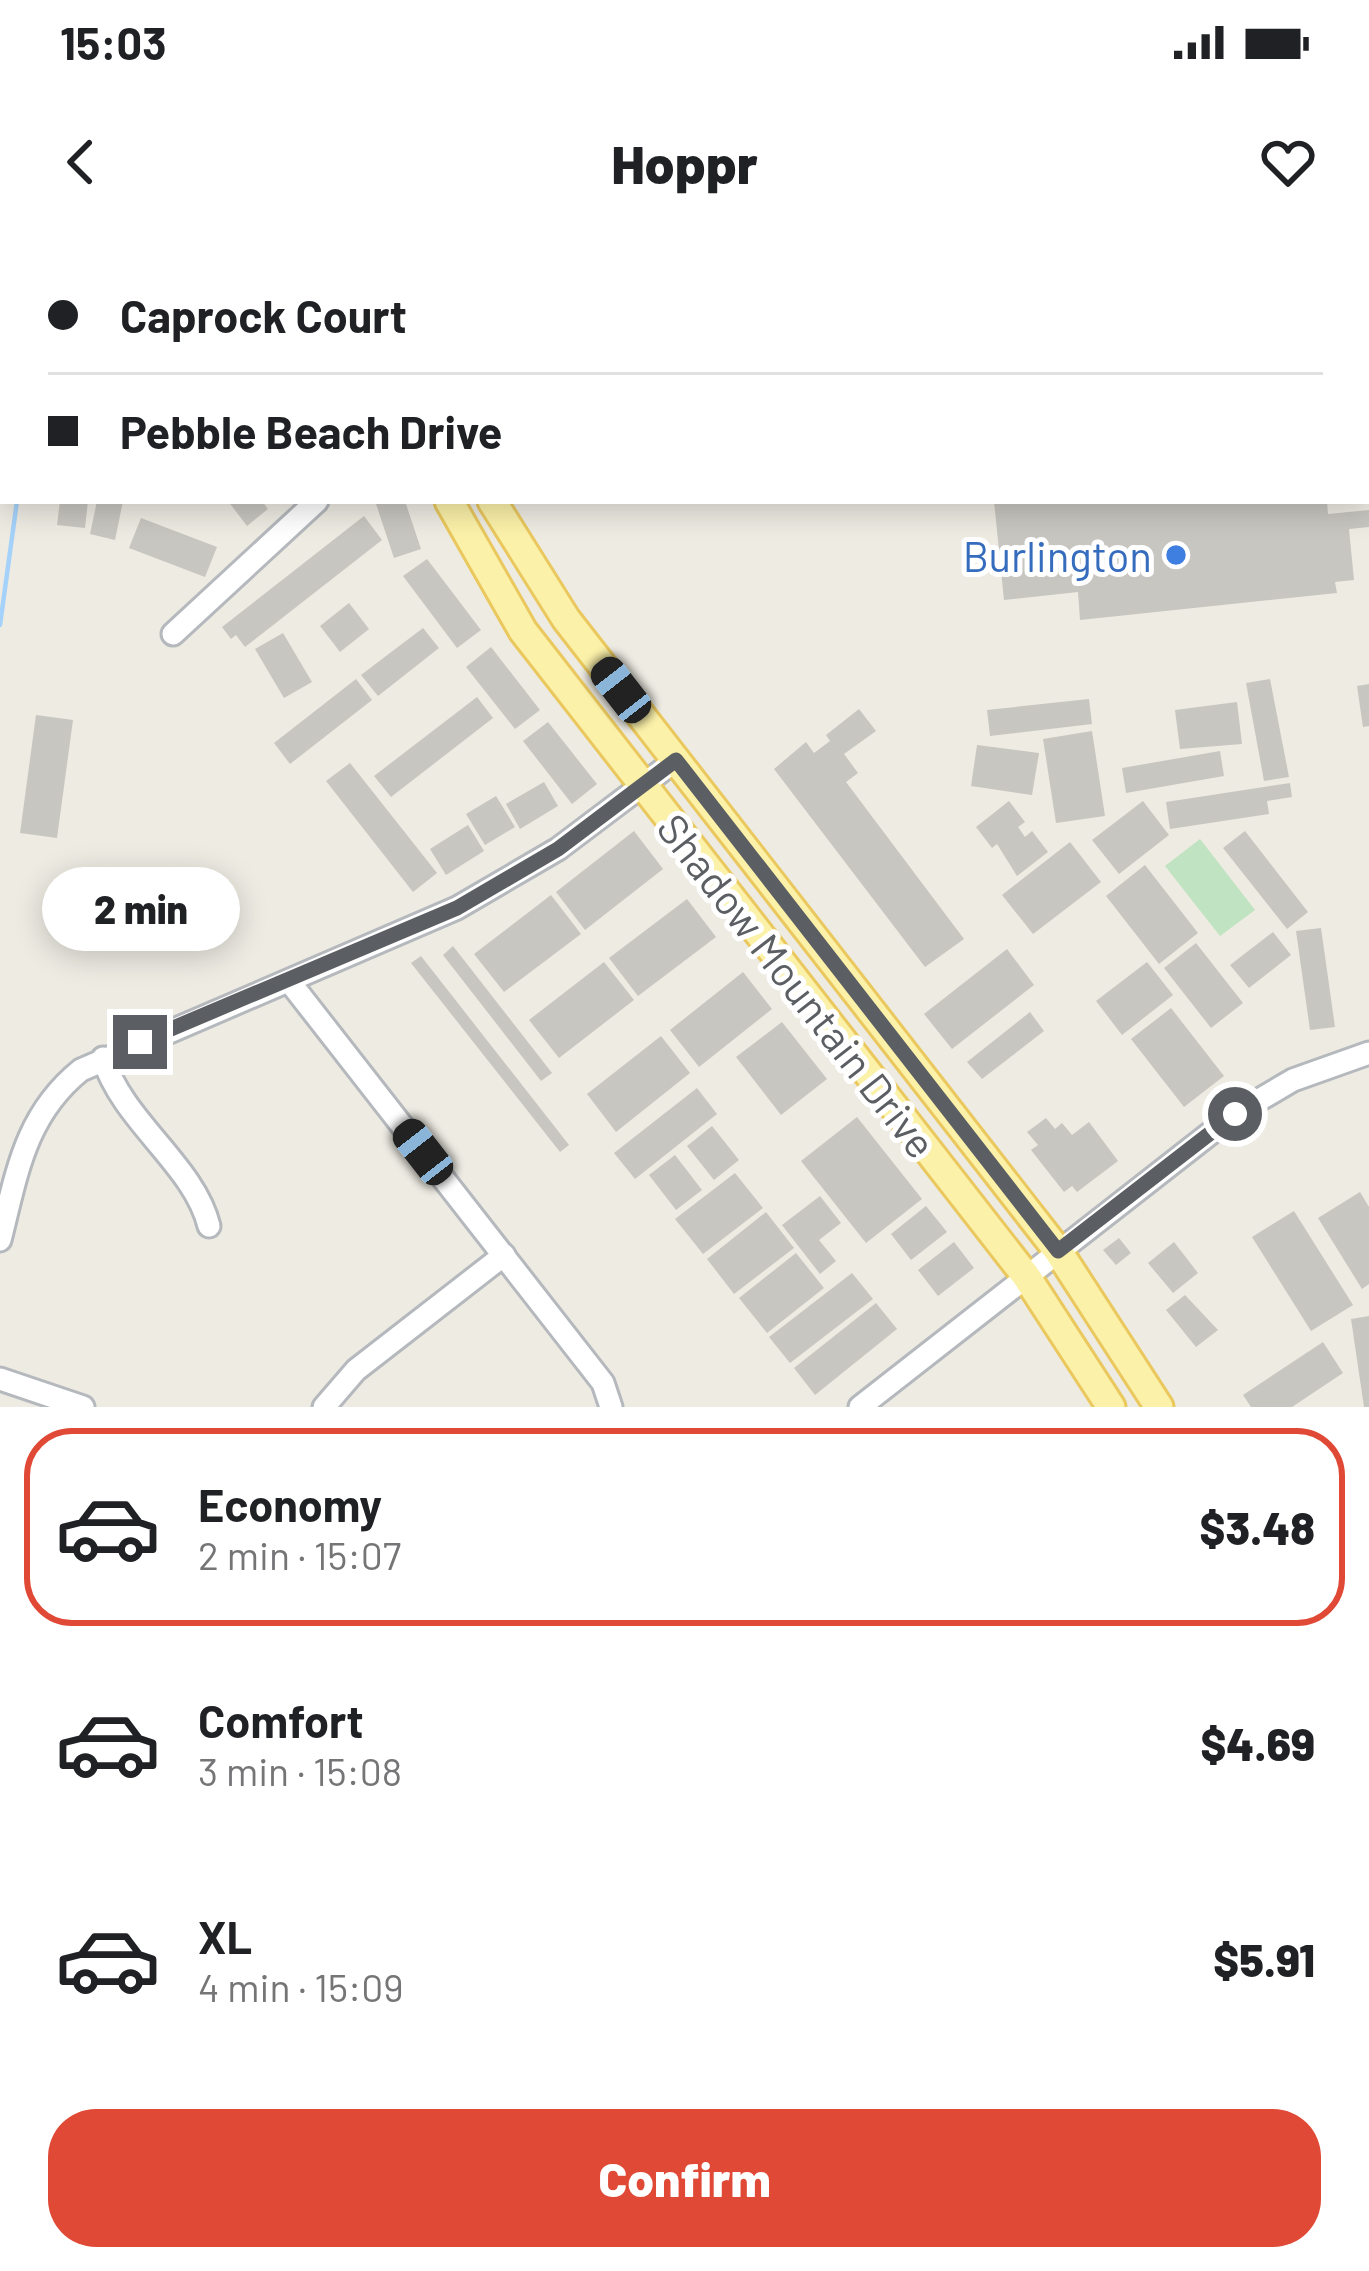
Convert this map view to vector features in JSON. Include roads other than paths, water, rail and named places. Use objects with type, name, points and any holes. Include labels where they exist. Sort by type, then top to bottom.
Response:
[{"type":"main road","name":"Shadow Mountain Drive","points":[[451,504],[515,620],[1026,1276],[1116,1407]]},
{"type":"main road","name":"Shadow Mountain Drive","points":[[494,504],[566,619],[1058,1251],[1159,1407]]},
{"type":"street","points":[[172,634],[314,504]]},
{"type":"street","points":[[0,1240],[26,1136],[53,1095],[103,1058],[488,892],[676,760]]},
{"type":"street","points":[[810,1001],[843,975]]},
{"type":"street","points":[[289,981],[603,1383],[611,1407]]},
{"type":"street","points":[[860,1407],[1235,1114],[1293,1080],[1369,1053]]},
{"type":"street","points":[[103,1058],[119,1097],[200,1202],[209,1226]]},
{"type":"street","points":[[324,1407],[356,1370],[504,1255]]},
{"type":"street","points":[[0,1379],[83,1407]]},
{"type":"waterway","points":[[0,625],[17,504]]},
{"type":"place","name":"Burlington","points":[[1176,555]]}]
